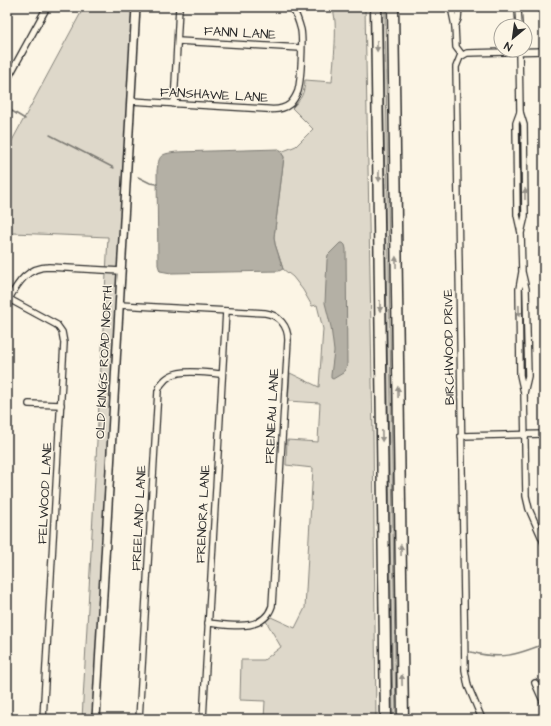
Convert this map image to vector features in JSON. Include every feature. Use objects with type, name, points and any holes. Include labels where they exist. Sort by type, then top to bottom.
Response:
[{"type":"highway","points":[[376,7],[386,719]]},
{"type":"highway","points":[[393,7],[403,719]]},
{"type":"street","points":[[7,80],[47,7]]},
{"type":"street","name":"OLD KINGS ROAD NORTH","points":[[96,719],[136,7]]},
{"type":"street","points":[[174,104],[179,7]]},
{"type":"street","name":"FANSHAWE LANE","points":[[131,101],[266,110],[284,108],[291,103],[298,92],[301,28],[292,7]]},
{"type":"street","points":[[452,7],[456,47],[462,55],[472,52],[493,52]]},
{"type":"street","points":[[455,26],[458,18],[459,7]]},
{"type":"street","points":[[518,8],[519,18]]},
{"type":"street","name":"FANN LANE","points":[[178,41],[301,48]]},
{"type":"street","points":[[533,51],[544,51]]},
{"type":"street","name":"BIRCHWOOD DRIVE","points":[[462,55],[457,62],[456,69],[465,674],[468,686],[482,719]]},
{"type":"street","points":[[519,58],[520,112],[524,125],[525,216],[521,233],[522,272],[519,289],[520,376],[524,392],[525,480],[529,509],[544,544]]},
{"type":"street","points":[[8,300],[21,279],[28,273],[40,268],[49,267],[121,271]]},
{"type":"street","name":"FELWOOD LANE","points":[[8,300],[57,325],[62,332],[64,347],[43,719]]},
{"type":"street","name":"FRENEAU LANE","points":[[119,305],[270,314],[281,322],[288,334],[273,598],[270,612],[256,624],[244,625],[208,623]]},
{"type":"street","name":"FRENORA LANE","points":[[203,719],[226,311]]},
{"type":"street","name":"FREELAND LANE","points":[[139,719],[158,392],[164,381],[176,373],[222,374]]},
{"type":"street","points":[[29,404],[61,406]]},
{"type":"street","points":[[461,436],[544,434]]},
{"type":"street","points":[[535,683],[544,703]]},
{"type":"shaded area","points":[[84,7],[134,7],[93,719],[82,719],[108,237],[13,233],[7,239],[7,150]]},
{"type":"shaded area","points":[[332,7],[365,7],[373,434],[376,719],[264,719],[265,701],[240,700],[241,660],[264,660],[281,647],[266,621],[271,617],[295,628],[305,608],[313,468],[286,465],[287,440],[318,442],[320,403],[288,401],[290,373],[319,387],[323,329],[317,305],[312,306],[303,290],[293,277],[283,269],[275,244],[274,237],[284,157],[281,152],[296,146],[313,129],[292,108],[302,96],[305,80],[332,82],[335,23]]},
{"type":"shaded area","points":[[382,7],[385,7],[396,719],[393,719]]},
{"type":"shaded area","points":[[279,149],[284,157],[274,237],[283,269],[279,271],[171,273],[160,271],[158,265],[157,171],[161,156],[177,152]]},
{"type":"shaded area","points":[[340,243],[345,245],[346,249],[347,366],[343,373],[333,379],[331,378],[331,375],[334,351],[331,327],[325,303],[327,260],[328,255]]},
{"type":"waterway","points":[[7,108],[25,119]]},
{"type":"waterway","points":[[50,135],[114,168]]},
{"type":"waterway","points":[[138,177],[150,183],[157,184]]},
{"type":"waterway","points":[[471,652],[500,656],[525,651],[544,644]]}]
